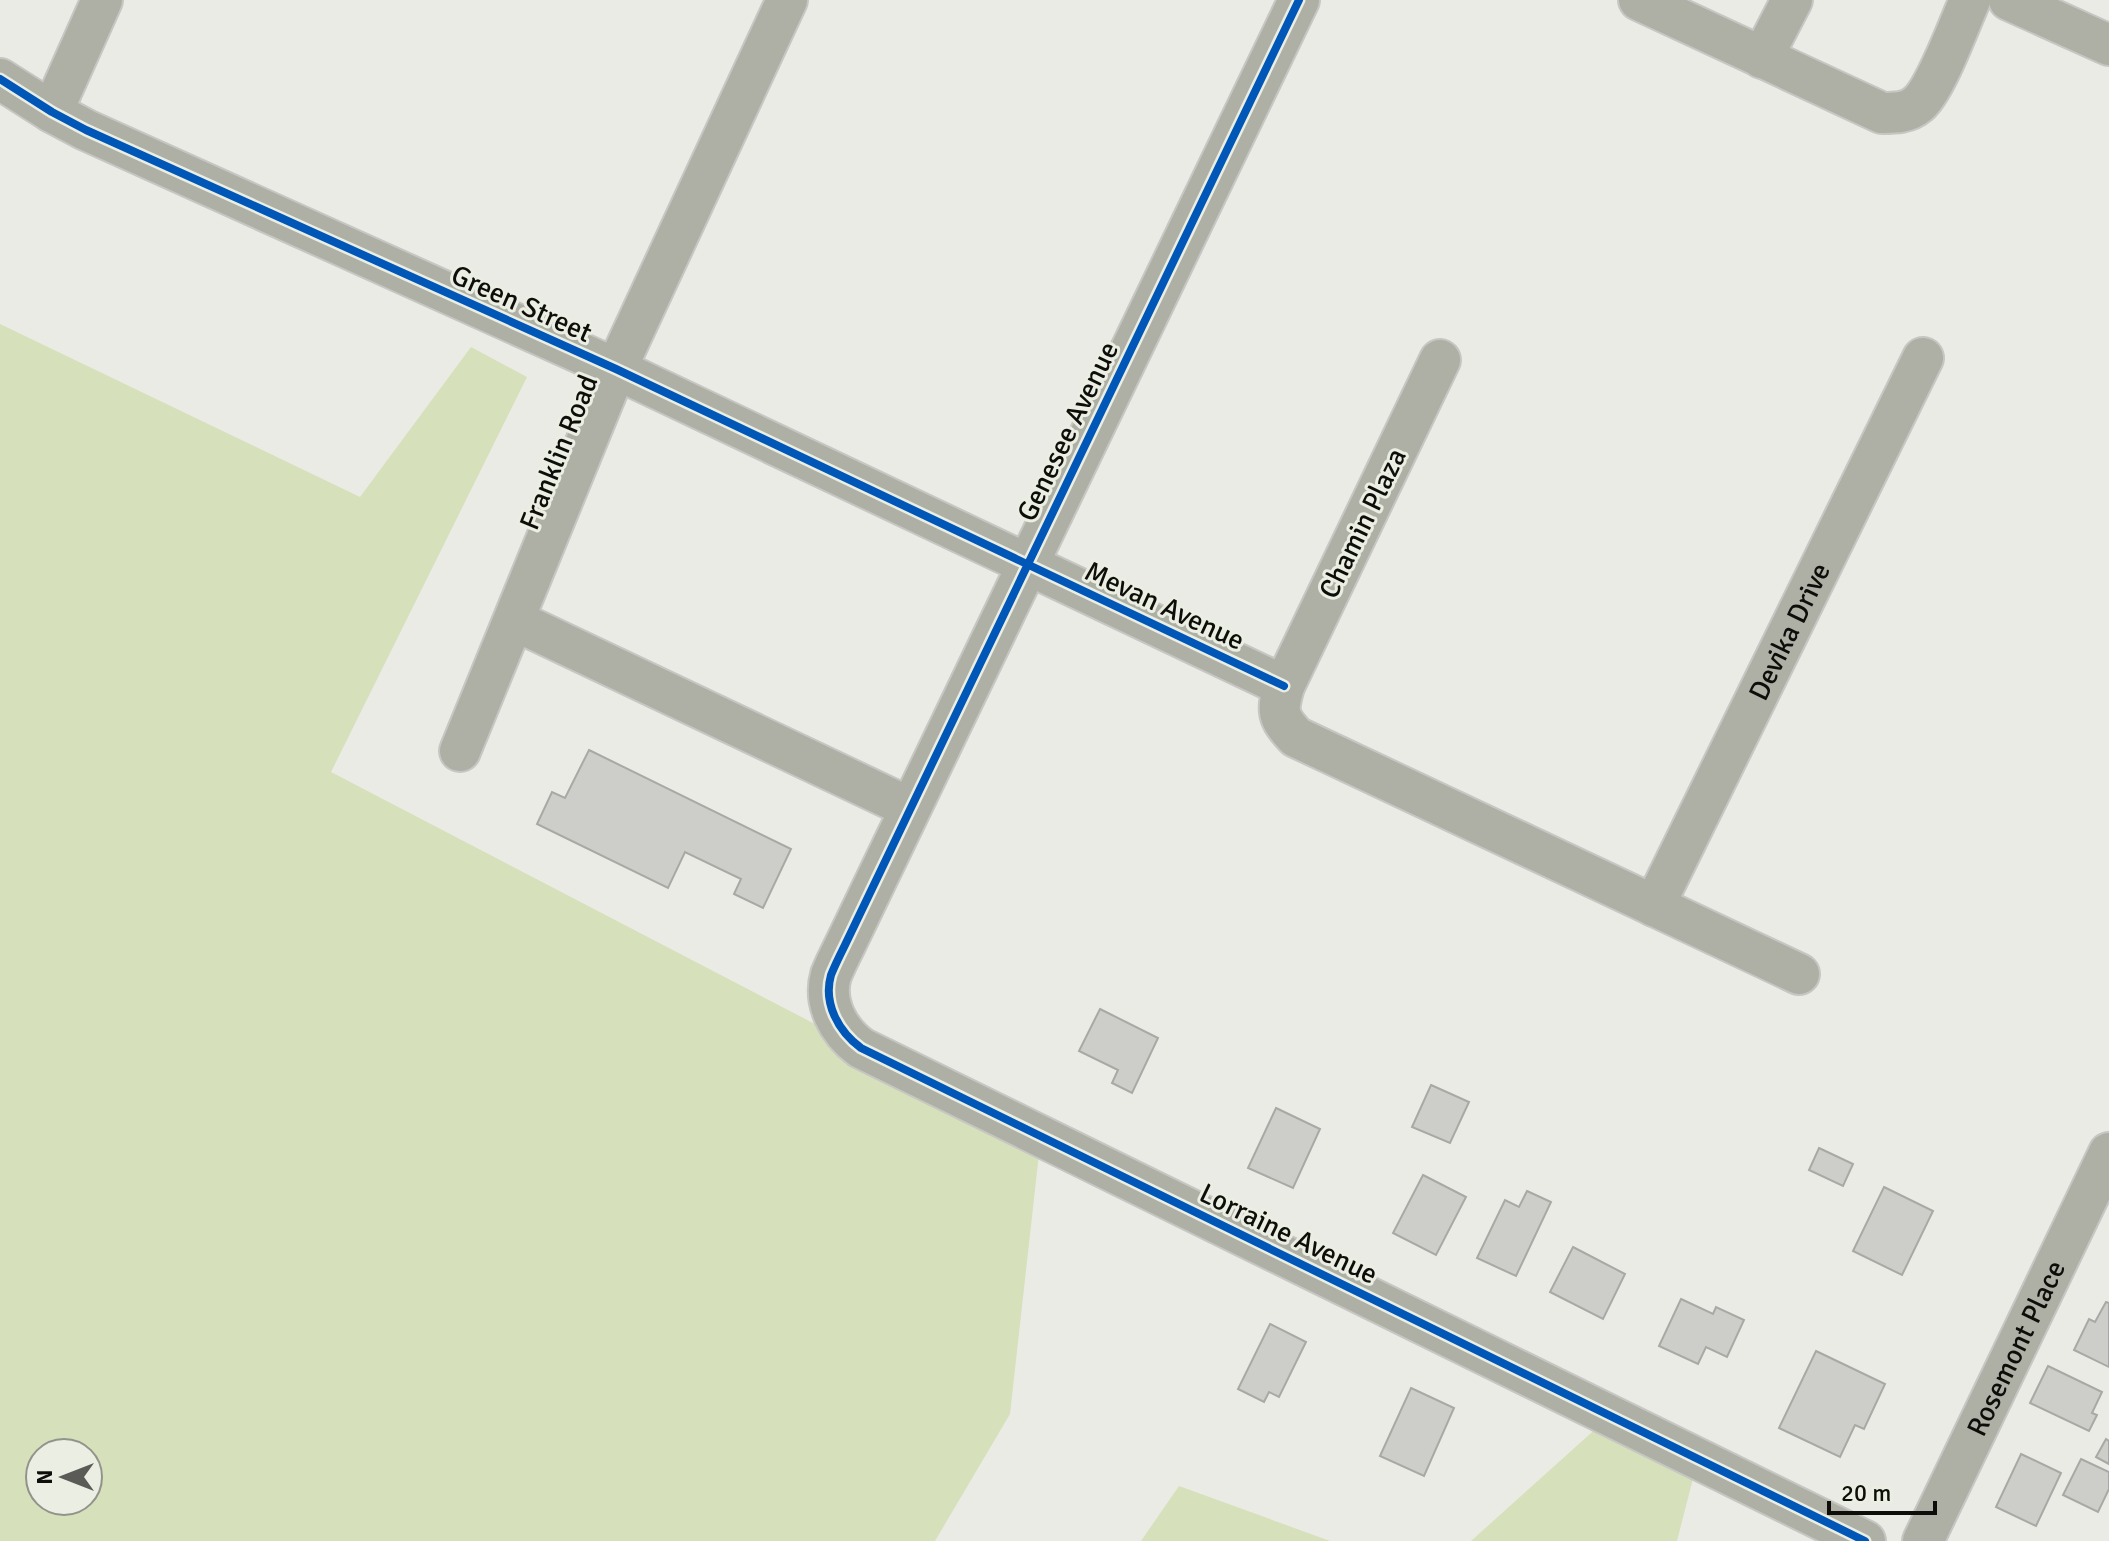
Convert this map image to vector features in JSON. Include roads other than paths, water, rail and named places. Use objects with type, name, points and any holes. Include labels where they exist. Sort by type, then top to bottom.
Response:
[{"type":"street","points":[[52,112],[102,0]]},
{"type":"street","name":"Franklin Road","points":[[460,751],[616,369],[787,0]]},
{"type":"street","name":"Genesee Avenue","points":[[875,882],[1299,0]]},
{"type":"street","points":[[1639,0],[1882,113],[1901,113],[1918,104],[1930,89],[1970,0]]},
{"type":"street","points":[[1762,58],[1792,0]]},
{"type":"street","points":[[2009,0],[2109,45]]},
{"type":"street","name":"Green Street","points":[[0,79],[86,130],[616,369],[1028,564]]},
{"type":"street","name":"Devika Drive","points":[[1654,906],[1923,358]]},
{"type":"street","name":"Chamin Plaza","points":[[1284,686],[1440,360]]},
{"type":"street","name":"Mevan Avenue","points":[[1028,564],[1284,686]]},
{"type":"street","points":[[514,620],[910,808]]},
{"type":"street","points":[[1284,686],[1279,706],[1283,724],[1296,737],[1799,974]]},
{"type":"street","name":"Lorraine Avenue","points":[[875,882],[830,977],[829,1002],[836,1022],[861,1048],[1865,1541]]},
{"type":"street","name":"Rosemont Place","points":[[1923,1541],[2109,1153]]}]
